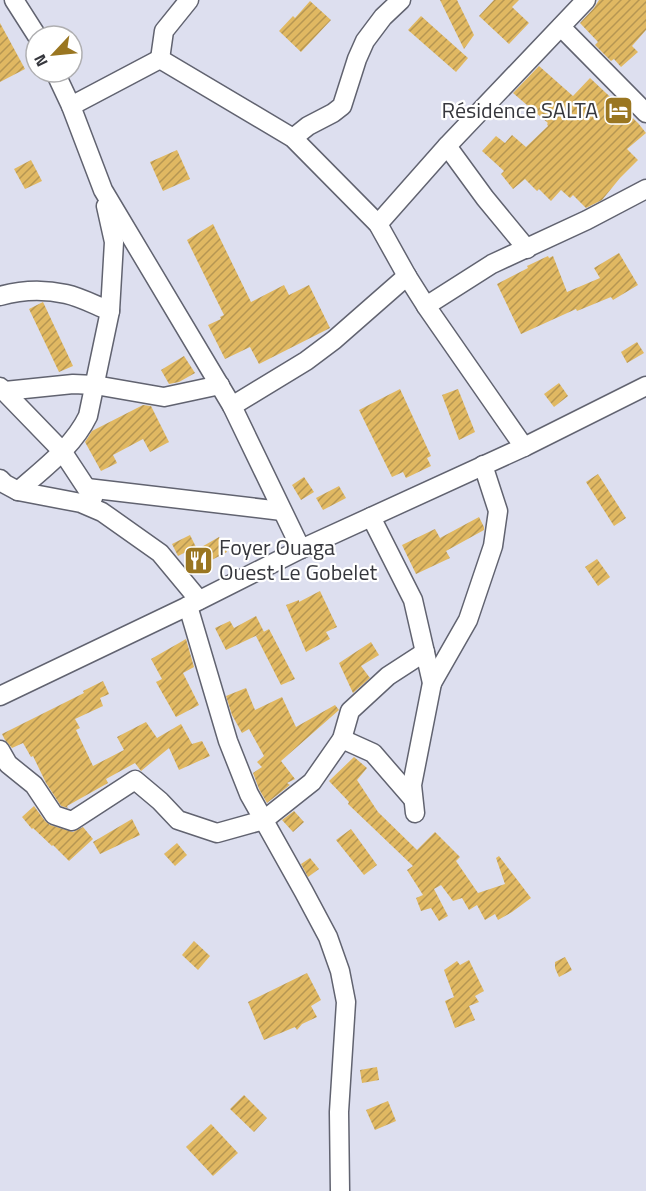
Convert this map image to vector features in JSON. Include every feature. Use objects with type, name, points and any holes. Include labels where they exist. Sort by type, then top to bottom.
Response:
[{"type":"street","points":[[14,0],[29,24]]},
{"type":"street","points":[[160,59],[164,31],[189,0]]},
{"type":"street","points":[[293,138],[308,126],[342,106],[365,41],[383,17],[401,0]]},
{"type":"street","points":[[378,224],[447,146],[586,0]]},
{"type":"street","points":[[561,27],[646,113]]},
{"type":"street","points":[[71,106],[160,59]]},
{"type":"street","points":[[160,59],[293,138],[378,224],[426,306],[524,447]]},
{"type":"street","points":[[7,488],[62,451],[74,440],[85,423],[110,311],[114,242],[103,190],[61,84]]},
{"type":"street","points":[[447,146],[485,198],[527,249]]},
{"type":"street","points":[[426,306],[492,264],[587,220],[646,189]]},
{"type":"street","points":[[103,190],[232,406],[301,549]]},
{"type":"street","points":[[232,406],[306,361],[334,340],[407,276]]},
{"type":"street","points":[[0,296],[15,292],[43,291],[68,294],[110,311]]},
{"type":"street","points":[[2,389],[73,384],[94,385],[164,397],[220,385]]},
{"type":"street","points":[[0,696],[301,549],[524,447],[646,386]]},
{"type":"street","points":[[2,389],[62,451],[102,512]]},
{"type":"street","points":[[342,739],[373,753],[414,806],[412,785],[432,683],[468,620],[493,546],[498,511],[483,465]]},
{"type":"street","points":[[7,488],[81,503],[102,512],[160,553],[194,603],[228,741],[249,795],[328,937],[340,971],[346,1002],[339,1112],[340,1191]]},
{"type":"street","points":[[87,488],[282,511]]},
{"type":"street","points":[[371,517],[413,600],[432,683]]},
{"type":"street","points":[[0,750],[8,764],[34,785],[54,815],[72,821],[135,780],[178,819],[217,833],[264,820],[312,782],[342,739],[350,711],[388,676],[425,652]]},
{"type":"building","points":[[440,0],[457,0],[474,35],[464,49]]},
{"type":"building","points":[[494,0],[519,0],[512,7],[529,23],[509,44],[479,16]]},
{"type":"building","points":[[599,0],[646,0],[646,30],[632,46],[638,52],[621,67],[614,59],[611,61],[595,45],[598,42],[580,23]]},
{"type":"building","points":[[310,1],[331,20],[301,52],[279,31]]},
{"type":"building","points":[[421,16],[468,58],[456,72],[408,30]]},
{"type":"building","points":[[0,23],[24,70],[0,82]]},
{"type":"building","points":[[539,66],[573,96],[590,78],[646,133],[627,149],[638,160],[602,200],[586,208],[573,195],[570,198],[561,190],[551,201],[525,179],[513,189],[501,174],[504,171],[482,151],[496,136],[505,143],[512,135],[526,147],[548,126],[548,123],[513,93]]},
{"type":"building","points":[[177,150],[190,179],[163,191],[150,162]]},
{"type":"building","points":[[31,160],[42,181],[25,189],[14,169]]},
{"type":"building","points":[[213,224],[251,302],[284,285],[289,295],[309,285],[330,328],[259,364],[250,347],[225,359],[208,325],[221,319],[220,317],[224,315],[187,240]]},
{"type":"building","points":[[619,253],[638,285],[613,300],[611,297],[577,311],[576,309],[521,334],[497,284],[528,268],[527,266],[553,256],[567,292],[600,278],[594,268]]},
{"type":"building","points":[[43,302],[73,366],[59,372],[29,309]]},
{"type":"building","points":[[637,342],[644,353],[627,363],[621,352]]},
{"type":"building","points":[[184,356],[195,373],[179,382],[169,384],[161,370]]},
{"type":"building","points":[[559,383],[568,396],[554,407],[544,394]]},
{"type":"building","points":[[400,389],[431,456],[427,458],[431,466],[406,478],[403,472],[392,477],[359,410]]},
{"type":"building","points":[[458,389],[475,432],[459,440],[442,395]]},
{"type":"building","points":[[143,405],[151,406],[169,442],[150,452],[143,439],[113,455],[117,463],[101,471],[85,442],[92,431]]},
{"type":"building","points":[[598,474],[626,518],[614,526],[586,482]]},
{"type":"building","points":[[304,477],[314,492],[301,500],[292,485]]},
{"type":"building","points":[[339,486],[346,498],[323,510],[316,498]]},
{"type":"building","points":[[479,517],[484,530],[446,551],[450,558],[416,574],[402,545],[435,529],[440,538]]},
{"type":"building","points":[[190,535],[196,547],[178,556],[172,544]]},
{"type":"building","points":[[219,537],[227,552],[206,563],[198,549]]},
{"type":"building","points":[[597,559],[610,577],[598,586],[585,567]]},
{"type":"building","points":[[320,591],[337,627],[326,632],[330,639],[306,652],[286,605],[299,600],[299,602]]},
{"type":"building","points":[[256,616],[264,632],[226,650],[215,628],[230,621],[234,628]]},
{"type":"building","points":[[269,629],[295,679],[281,685],[256,636]]},
{"type":"building","points":[[186,639],[194,667],[183,673],[199,705],[176,717],[156,682],[162,679],[151,659]]},
{"type":"building","points":[[371,642],[379,655],[361,666],[370,678],[353,693],[339,663]]},
{"type":"building","points":[[103,681],[109,694],[100,698],[103,706],[75,719],[80,728],[76,730],[93,766],[124,750],[117,737],[146,722],[157,738],[181,724],[192,744],[202,741],[210,756],[179,770],[169,748],[141,771],[135,763],[106,779],[108,783],[67,806],[68,808],[61,806],[46,783],[33,756],[31,757],[23,743],[12,748],[2,734]]},
{"type":"building","points":[[246,688],[255,710],[282,697],[296,727],[335,705],[339,710],[281,761],[295,779],[287,783],[290,785],[267,803],[253,773],[262,767],[257,762],[264,756],[249,729],[242,733],[232,715],[226,696]]},
{"type":"building","points":[[354,757],[367,768],[357,780],[378,812],[417,850],[435,832],[460,857],[456,861],[478,893],[505,884],[496,858],[499,856],[531,898],[498,920],[495,914],[485,920],[477,905],[469,910],[462,898],[453,901],[441,885],[434,889],[448,916],[439,921],[431,908],[421,911],[416,898],[423,895],[407,870],[413,866],[348,804],[349,802],[329,781]]},
{"type":"building","points":[[34,806],[50,825],[73,832],[83,827],[93,839],[69,861],[32,829],[22,817]]},
{"type":"building","points":[[294,811],[304,822],[293,832],[282,820]]},
{"type":"building","points":[[132,819],[140,835],[100,854],[93,842]]},
{"type":"building","points":[[351,829],[377,865],[364,875],[336,840]]},
{"type":"building","points":[[177,843],[187,855],[175,866],[164,854]]},
{"type":"building","points":[[310,858],[319,869],[308,877],[301,864]]},
{"type":"building","points":[[194,941],[210,956],[198,970],[182,955]]},
{"type":"building","points":[[565,957],[572,970],[559,977],[555,962]]},
{"type":"building","points":[[469,960],[484,991],[475,996],[479,1002],[469,1006],[475,1020],[455,1028],[445,1001],[454,997],[444,970],[457,961],[460,965]]},
{"type":"building","points":[[307,973],[321,1000],[311,1006],[317,1017],[302,1024],[297,1030],[295,1027],[264,1040],[248,1002]]},
{"type":"building","points":[[377,1067],[379,1080],[362,1083],[360,1070]]},
{"type":"building","points":[[244,1095],[267,1118],[254,1132],[230,1109]]},
{"type":"building","points":[[388,1101],[396,1121],[375,1130],[366,1110]]},
{"type":"building","points":[[211,1124],[238,1153],[213,1176],[186,1147]]},
{"type":"place","name":"Résidence SALTA","points":[[619,110]]},
{"type":"place","name":"Foyer Ouaga Ouest Le Gobelet","points":[[198,560]]}]
